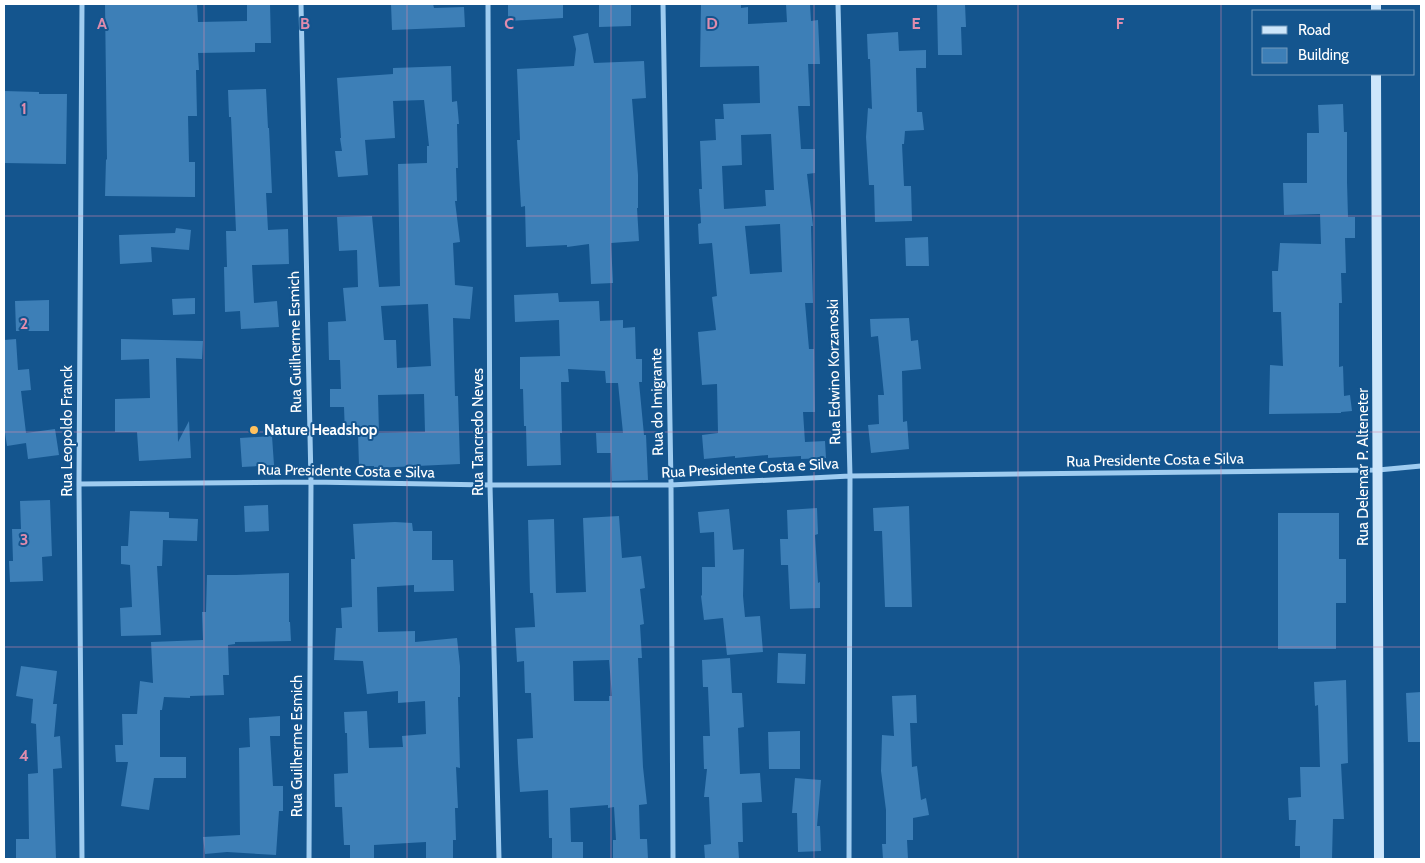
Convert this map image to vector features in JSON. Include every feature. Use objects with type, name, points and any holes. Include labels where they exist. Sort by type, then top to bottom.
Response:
[{"type":"street","name":"Rua Leopoldo Franck","points":[[82,4],[80,484],[82,859]]},
{"type":"street","name":"Rua Guilherme Esmich","points":[[301,4],[311,482],[309,859]]},
{"type":"street","name":"Rua Tancredo Neves","points":[[488,4],[490,485],[499,859]]},
{"type":"street","name":"Rua do Imigrante","points":[[663,4],[671,485],[673,859]]},
{"type":"street","name":"Rua Edwino Korzanoski","points":[[838,4],[850,476],[849,859]]},
{"type":"street","name":"Rua Delemar P. Alteneter","points":[[1376,75],[1379,859]]},
{"type":"street","name":"Rua Presidente Costa e Silva","points":[[80,484],[311,482],[490,485],[671,485],[850,476],[1378,470],[1421,466]]},
{"type":"building","points":[[105,4],[197,4],[198,22],[247,21],[247,4],[270,4],[271,43],[255,43],[255,52],[198,53],[199,70],[196,70],[197,116],[188,116],[189,162],[195,162],[195,197],[105,196],[107,160]]},
{"type":"building","points":[[391,4],[433,4],[434,8],[464,7],[465,27],[392,30]]},
{"type":"building","points":[[508,4],[563,4],[563,18],[508,21]]},
{"type":"building","points":[[599,4],[631,4],[631,26],[599,27]]},
{"type":"building","points":[[701,4],[741,4],[741,8],[748,7],[748,24],[787,22],[786,4],[810,4],[811,21],[818,20],[820,64],[808,64],[810,106],[798,106],[801,149],[815,149],[815,173],[807,174],[813,226],[811,226],[813,303],[805,303],[809,349],[814,349],[815,412],[803,412],[805,442],[825,441],[826,458],[801,459],[801,456],[768,458],[768,455],[704,459],[702,435],[718,433],[717,384],[702,385],[698,332],[716,330],[712,297],[717,296],[712,243],[699,244],[698,224],[701,223],[699,189],[702,189],[700,141],[716,140],[715,119],[724,119],[723,104],[760,103],[759,66],[700,67]],"holes":[[[771,134],[774,190],[765,190],[766,206],[724,209],[722,166],[742,165],[741,135]],[[780,224],[782,272],[750,274],[745,226]]]},
{"type":"building","points":[[937,4],[965,4],[966,27],[961,27],[962,55],[938,55]]},
{"type":"building","points":[[898,32],[899,51],[926,50],[926,68],[916,68],[917,112],[922,112],[924,130],[905,131],[904,144],[902,144],[904,186],[911,186],[912,221],[875,222],[874,185],[869,185],[866,137],[868,108],[872,109],[867,34]]},
{"type":"building","points":[[588,33],[594,63],[644,61],[646,98],[632,99],[638,175],[639,241],[611,243],[613,283],[591,284],[589,244],[567,247],[567,245],[526,247],[525,206],[521,207],[517,140],[520,140],[517,69],[574,66],[576,49],[573,36]]},
{"type":"building","points":[[451,66],[452,102],[457,101],[459,124],[457,124],[457,201],[455,201],[460,242],[453,243],[455,285],[473,287],[470,319],[453,318],[455,396],[458,396],[460,464],[374,468],[374,466],[359,466],[358,434],[345,435],[344,407],[330,407],[330,389],[341,389],[340,360],[329,360],[328,322],[346,321],[343,288],[358,287],[357,250],[339,251],[337,217],[372,216],[379,287],[400,286],[398,164],[427,163],[427,146],[429,146],[424,100],[393,101],[395,138],[365,140],[368,175],[338,177],[335,151],[342,151],[337,78],[393,74],[393,68]],"holes":[[[428,304],[431,366],[397,368],[396,340],[384,340],[381,306]],[[424,394],[425,432],[379,433],[378,395]]]},
{"type":"building","points":[[266,89],[272,193],[266,193],[268,230],[288,229],[289,264],[252,265],[254,303],[277,301],[279,327],[241,329],[240,311],[225,312],[224,267],[227,267],[226,231],[236,231],[228,90]]},
{"type":"building","points":[[4,91],[67,94],[66,164],[4,163]]},
{"type":"building","points":[[1343,104],[1344,132],[1347,132],[1348,217],[1355,217],[1355,238],[1345,238],[1346,273],[1341,273],[1342,303],[1339,303],[1339,367],[1343,366],[1344,396],[1350,395],[1352,411],[1341,413],[1269,414],[1270,365],[1283,366],[1281,312],[1273,312],[1272,271],[1278,271],[1280,243],[1321,244],[1320,214],[1284,215],[1283,183],[1307,183],[1307,133],[1319,133],[1318,105]]},
{"type":"building","points":[[176,228],[191,230],[189,250],[151,247],[152,262],[120,264],[119,235],[175,233]]},
{"type":"building","points":[[928,237],[929,266],[906,266],[905,238]]},
{"type":"building","points":[[558,293],[559,302],[599,301],[600,321],[623,320],[623,328],[635,327],[636,359],[642,359],[642,382],[639,382],[644,435],[646,435],[648,480],[612,481],[611,453],[597,453],[596,433],[623,433],[618,383],[606,383],[605,371],[568,369],[569,382],[561,382],[561,465],[527,466],[523,389],[520,389],[520,357],[560,356],[559,320],[515,322],[514,295]]},
{"type":"building","points":[[195,298],[195,314],[173,315],[172,299]]},
{"type":"building","points":[[49,300],[49,331],[16,331],[15,301]]},
{"type":"building","points":[[909,318],[911,341],[918,340],[921,369],[902,371],[903,422],[907,421],[909,449],[871,453],[868,425],[879,424],[878,395],[884,395],[878,336],[871,337],[870,319]]},
{"type":"building","points":[[16,339],[18,370],[29,369],[31,390],[21,391],[26,433],[55,429],[59,455],[28,459],[26,443],[7,446],[4,426],[4,340]]},
{"type":"building","points":[[121,339],[203,341],[202,359],[176,358],[178,442],[189,421],[191,458],[139,461],[137,432],[115,432],[115,399],[150,398],[149,359],[121,360]]},
{"type":"building","points":[[272,436],[274,465],[242,467],[240,438]]},
{"type":"building","points":[[50,500],[52,556],[42,557],[43,581],[10,582],[9,561],[13,561],[12,529],[21,529],[20,501]]},
{"type":"building","points":[[268,505],[269,531],[245,532],[244,506]]},
{"type":"building","points":[[909,506],[912,607],[885,607],[882,531],[874,531],[873,508]]},
{"type":"building","points":[[817,508],[818,534],[815,535],[818,583],[820,582],[820,608],[790,609],[788,565],[781,565],[780,539],[788,539],[787,510]]},
{"type":"building","points":[[729,509],[733,550],[744,549],[743,596],[745,617],[760,616],[763,652],[727,655],[723,618],[704,620],[701,596],[702,567],[715,567],[714,532],[700,533],[698,512]]},
{"type":"building","points":[[130,511],[169,512],[169,518],[198,519],[197,541],[163,540],[162,566],[157,566],[161,635],[121,636],[120,608],[132,607],[130,565],[121,564],[121,546],[128,546]]},
{"type":"building","points":[[1278,513],[1339,513],[1339,559],[1346,559],[1346,603],[1336,603],[1336,649],[1278,649]]},
{"type":"building","points":[[619,516],[622,558],[641,556],[645,588],[640,589],[644,624],[640,625],[642,658],[638,658],[643,767],[647,804],[639,805],[640,839],[647,839],[648,859],[613,859],[613,840],[616,840],[614,807],[608,808],[608,805],[570,808],[571,842],[583,842],[583,859],[552,859],[552,838],[549,838],[548,790],[520,792],[517,739],[533,738],[531,693],[525,693],[524,661],[517,662],[515,628],[535,627],[533,593],[530,593],[528,520],[554,519],[556,593],[586,592],[583,518]],"holes":[[[609,660],[612,696],[609,696],[609,701],[574,701],[573,661]]]},
{"type":"building","points":[[412,523],[413,531],[432,531],[432,560],[453,560],[454,591],[414,592],[414,585],[377,587],[378,632],[415,631],[415,642],[457,638],[460,666],[460,697],[458,697],[460,768],[456,767],[458,808],[455,808],[456,840],[453,840],[453,859],[426,859],[426,842],[374,845],[374,859],[350,859],[350,845],[344,845],[342,807],[335,807],[334,774],[348,773],[347,733],[345,733],[344,712],[367,711],[369,748],[403,747],[402,736],[426,734],[425,701],[398,703],[398,691],[367,694],[363,661],[334,660],[336,628],[342,628],[341,608],[352,607],[351,559],[355,559],[353,524]]},
{"type":"building","points":[[289,573],[291,641],[235,642],[235,644],[228,645],[229,675],[223,675],[224,695],[190,696],[190,698],[164,697],[162,710],[160,710],[160,757],[186,757],[186,778],[154,778],[149,810],[121,806],[128,762],[116,762],[115,745],[123,745],[122,714],[137,714],[140,681],[153,683],[151,642],[203,640],[202,612],[206,612],[207,575]]},
{"type":"building","points":[[778,653],[806,654],[805,684],[777,683]]},
{"type":"building","points":[[730,658],[732,693],[742,693],[744,727],[738,728],[740,774],[760,773],[762,802],[742,803],[743,842],[738,842],[739,859],[705,859],[704,845],[711,844],[709,797],[704,797],[707,769],[704,769],[703,736],[710,736],[708,687],[703,687],[702,660]]},
{"type":"building","points":[[21,666],[57,671],[53,704],[57,704],[54,737],[60,736],[62,768],[53,769],[56,859],[16,859],[16,839],[29,839],[28,774],[38,773],[36,724],[31,723],[33,699],[16,696]]},
{"type":"building","points":[[1346,680],[1348,763],[1341,764],[1344,819],[1333,819],[1332,859],[1300,859],[1300,846],[1295,846],[1296,820],[1289,820],[1288,798],[1301,797],[1300,767],[1320,767],[1318,705],[1315,706],[1314,682]]},
{"type":"building","points":[[1421,692],[1421,742],[1408,742],[1406,693]]},
{"type":"building","points":[[916,695],[917,723],[910,723],[912,767],[917,766],[921,800],[926,798],[929,815],[913,818],[913,840],[907,840],[908,859],[883,859],[882,844],[886,844],[886,810],[881,771],[882,735],[894,736],[892,696]]},
{"type":"building","points":[[280,716],[280,736],[270,736],[273,786],[283,786],[283,811],[279,811],[276,855],[227,852],[205,854],[203,837],[240,835],[239,748],[250,747],[249,718]]},
{"type":"building","points":[[800,731],[800,769],[769,769],[768,732]]},
{"type":"building","points":[[795,778],[821,780],[817,826],[820,826],[821,851],[798,852],[797,813],[792,813]]},
{"type":"place","name":"Nature Headshop","points":[[254,430]]}]
